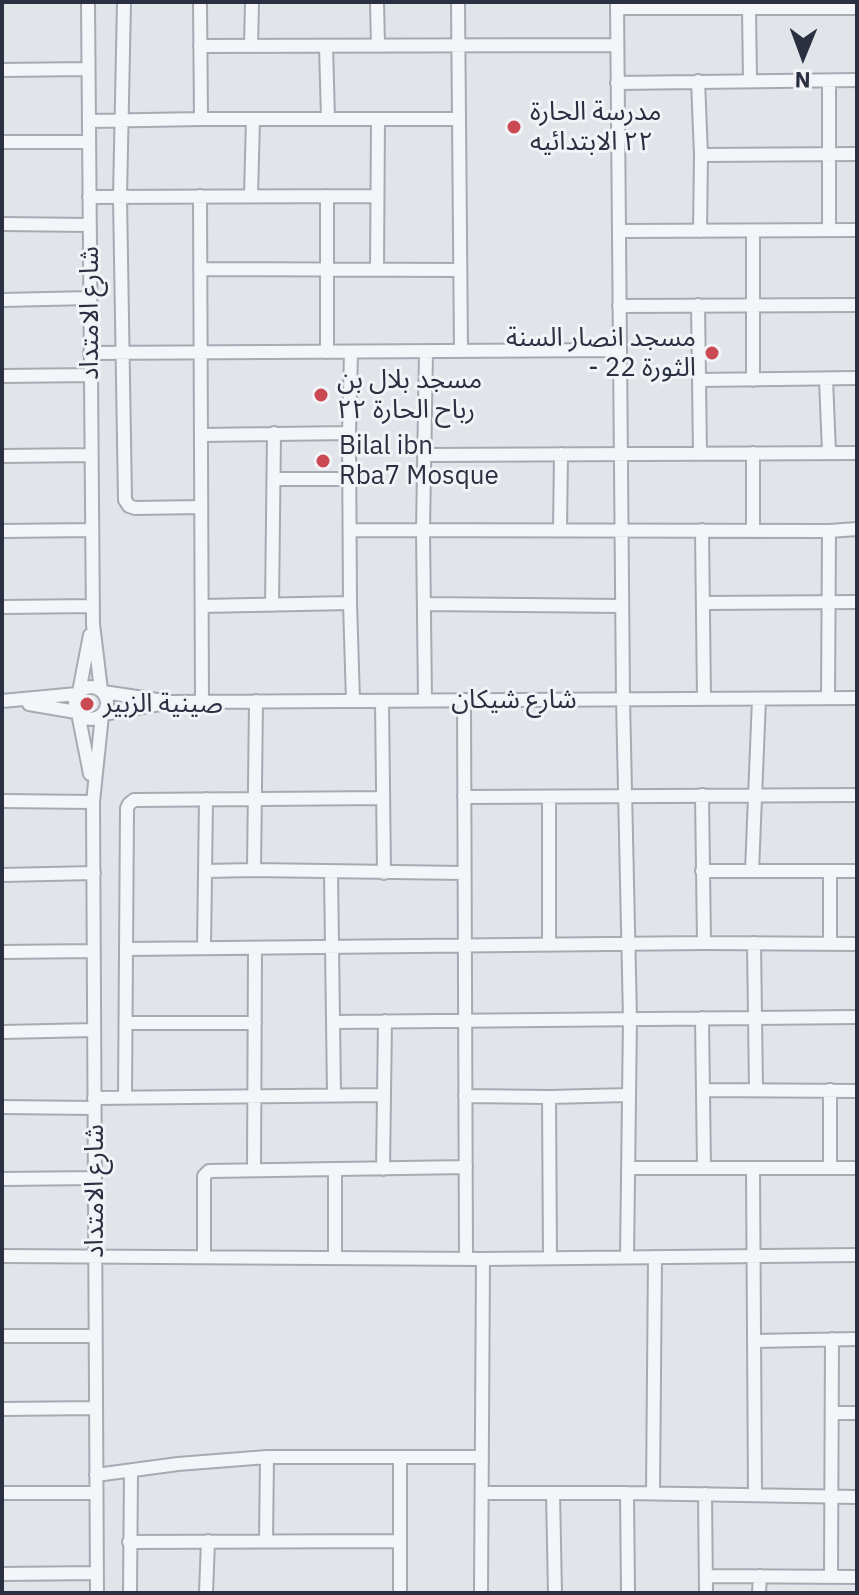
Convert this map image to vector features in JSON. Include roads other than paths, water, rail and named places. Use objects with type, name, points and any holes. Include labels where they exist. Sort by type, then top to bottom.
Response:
[{"type":"street","name":"شارع الامتداد","points":[[88,2],[93,624],[102,691]]},
{"type":"street","points":[[124,2],[120,197],[125,500],[135,508],[201,507]]},
{"type":"street","points":[[200,2],[201,119]]},
{"type":"street","points":[[251,46],[252,2]]},
{"type":"street","points":[[377,2],[378,46]]},
{"type":"street","points":[[458,2],[461,351]]},
{"type":"street","points":[[627,1257],[630,1019],[623,699],[617,5],[698,5],[749,9],[824,5],[857,8]]},
{"type":"street","points":[[749,9],[750,81]]},
{"type":"street","points":[[200,46],[617,45]]},
{"type":"street","points":[[326,46],[328,119]]},
{"type":"street","points":[[2,70],[88,69]]},
{"type":"street","points":[[617,83],[857,80]]},
{"type":"street","points":[[698,81],[700,231]]},
{"type":"street","points":[[829,81],[829,230]]},
{"type":"street","points":[[251,196],[253,119]]},
{"type":"street","points":[[377,269],[378,119]]},
{"type":"street","points":[[89,121],[459,119]]},
{"type":"street","points":[[2,142],[89,142]]},
{"type":"street","points":[[701,155],[857,154]]},
{"type":"street","points":[[200,196],[202,702]]},
{"type":"street","points":[[327,196],[327,352]]},
{"type":"street","points":[[89,197],[376,196]]},
{"type":"street","points":[[2,224],[89,225]]},
{"type":"street","points":[[619,231],[857,230]]},
{"type":"street","points":[[753,231],[753,380]]},
{"type":"street","points":[[200,269],[460,270]]},
{"type":"street","points":[[2,300],[90,298]]},
{"type":"street","points":[[698,305],[700,454]]},
{"type":"street","points":[[619,306],[857,305]]},
{"type":"street","points":[[90,353],[620,350]]},
{"type":"street","points":[[425,700],[423,530],[426,351]]},
{"type":"street","points":[[351,352],[349,433],[353,701]]},
{"type":"street","points":[[2,376],[91,375]]},
{"type":"street","points":[[699,380],[857,378]]},
{"type":"street","points":[[826,379],[829,453]]},
{"type":"street","points":[[272,605],[274,433]]},
{"type":"street","points":[[201,435],[349,433]]},
{"type":"street","points":[[753,453],[753,531]]},
{"type":"street","points":[[425,455],[857,453]]},
{"type":"street","points":[[560,530],[561,454]]},
{"type":"street","points":[[2,456],[91,455]]},
{"type":"street","points":[[274,479],[350,479]]},
{"type":"street","points":[[350,530],[857,529]]},
{"type":"street","points":[[2,531],[92,530]]},
{"type":"street","points":[[702,530],[704,699]]},
{"type":"street","points":[[828,698],[829,531]]},
{"type":"street","points":[[703,603],[857,602]]},
{"type":"street","points":[[202,606],[350,603]]},
{"type":"street","points":[[424,604],[622,606]]},
{"type":"street","points":[[2,607],[93,606]]},
{"type":"street","name":"شارع الامتداد","points":[[78,693],[93,624]]},
{"type":"street","points":[[87,687],[102,691],[107,701],[103,715],[89,720],[77,712],[2,701],[78,693],[87,687]]},
{"type":"street","name":"شارع شيكان","points":[[102,691],[171,702],[857,698]]},
{"type":"street","points":[[77,712],[74,704],[78,693]]},
{"type":"street","points":[[752,871],[759,699]]},
{"type":"street","points":[[464,700],[466,1258]]},
{"type":"street","points":[[254,870],[256,701]]},
{"type":"street","points":[[382,701],[384,873]]},
{"type":"street","name":"شارع شيكان","points":[[103,715],[171,702]]},
{"type":"street","name":"شارع الامتداد","points":[[77,712],[93,795]]},
{"type":"street","name":"شارع الامتداد","points":[[97,1593],[93,795],[103,715]]},
{"type":"street","points":[[2,801],[93,795]]},
{"type":"street","points":[[702,795],[704,943]]},
{"type":"street","points":[[464,797],[857,795]]},
{"type":"street","points":[[549,797],[549,945]]},
{"type":"street","points":[[125,1097],[129,804],[134,800],[383,798]]},
{"type":"street","points":[[204,948],[206,799]]},
{"type":"street","points":[[205,871],[464,873]]},
{"type":"street","points":[[702,871],[857,871]]},
{"type":"street","points":[[830,871],[830,943]]},
{"type":"street","points":[[331,872],[334,1094]]},
{"type":"street","points":[[2,875],[94,873]]},
{"type":"street","points":[[754,943],[756,1090]]},
{"type":"street","points":[[127,949],[857,944]]},
{"type":"street","points":[[254,1170],[255,948]]},
{"type":"street","points":[[2,952],[93,951]]},
{"type":"street","points":[[334,1022],[857,1017]]},
{"type":"street","points":[[702,1018],[704,1168]]},
{"type":"street","points":[[383,1169],[385,1021]]},
{"type":"street","points":[[126,1023],[255,1023]]},
{"type":"street","points":[[2,1032],[94,1030]]},
{"type":"street","points":[[703,1090],[857,1091]]},
{"type":"street","points":[[830,1090],[830,1168]]},
{"type":"street","points":[[2,1107],[94,1103],[125,1097],[384,1095]]},
{"type":"street","points":[[465,1096],[628,1095]]},
{"type":"street","points":[[549,1097],[550,1258]]},
{"type":"street","points":[[204,1257],[205,1173],[209,1171],[466,1167]]},
{"type":"street","points":[[628,1168],[857,1168]]},
{"type":"street","points":[[753,1168],[755,1495]]},
{"type":"street","points":[[335,1169],[335,1258]]},
{"type":"street","points":[[2,1179],[95,1178]]},
{"type":"street","points":[[2,1256],[483,1259],[857,1255]]},
{"type":"street","points":[[653,1493],[655,1257]]},
{"type":"street","points":[[481,1593],[483,1259]]},
{"type":"street","points":[[2,1336],[95,1336]]},
{"type":"street","points":[[831,1576],[832,1339]]},
{"type":"street","points":[[755,1341],[857,1339]]},
{"type":"street","points":[[2,1409],[96,1408]]},
{"type":"street","points":[[832,1413],[857,1413]]},
{"type":"street","points":[[96,1475],[267,1457],[482,1457]]},
{"type":"street","points":[[266,1541],[267,1457]]},
{"type":"street","points":[[400,1457],[400,1593]]},
{"type":"street","points":[[130,1593],[131,1472]]},
{"type":"street","points":[[2,1493],[96,1493]]},
{"type":"street","points":[[482,1493],[857,1497]]},
{"type":"street","points":[[553,1493],[555,1593]]},
{"type":"street","points":[[627,1493],[628,1593]]},
{"type":"street","points":[[705,1494],[706,1593]]},
{"type":"street","points":[[206,1593],[208,1541]]},
{"type":"street","points":[[129,1542],[400,1541]]},
{"type":"street","points":[[2,1574],[97,1573]]},
{"type":"street","points":[[706,1576],[857,1577]]},
{"type":"street","points":[[759,1593],[760,1576]]},
{"type":"place","name":"مدرسة الحارة ٢٢ الابتدائيه","points":[[514,127]]},
{"type":"place","name":"مسجد انصار السنة - الثورة 22","points":[[712,353]]},
{"type":"place","name":"مسجد بلال بن رباح الحارة ٢٢","points":[[321,395]]},
{"type":"place","name":"Bilal ibn Rba7 Mosque","points":[[323,461]]},
{"type":"place","name":"صينية الزبير","points":[[87,704]]}]
